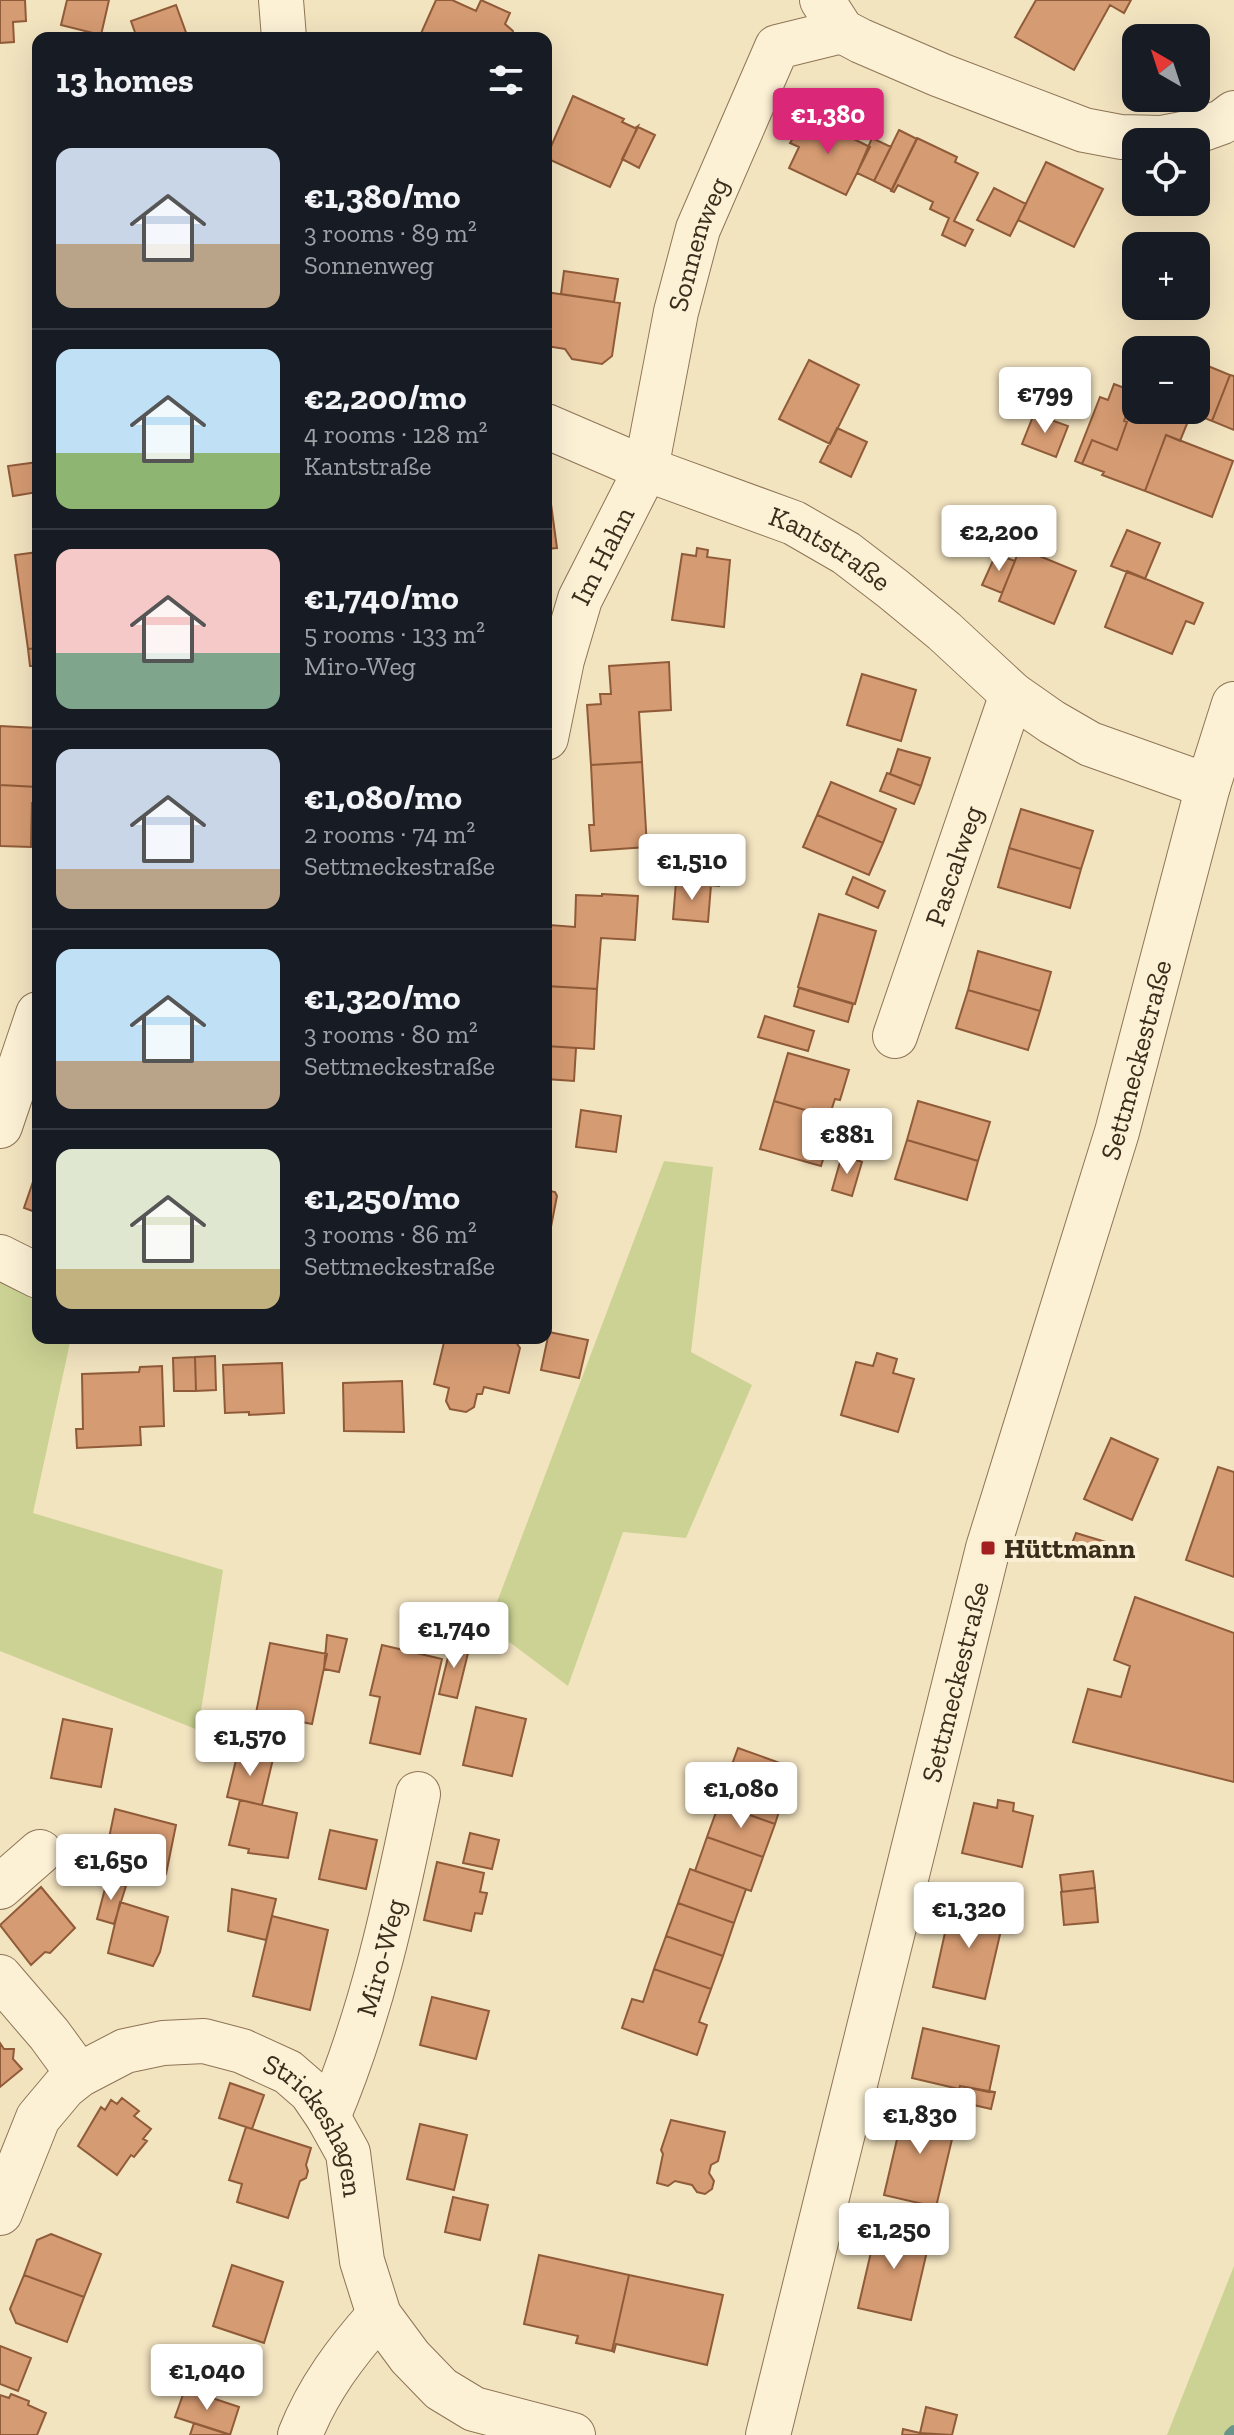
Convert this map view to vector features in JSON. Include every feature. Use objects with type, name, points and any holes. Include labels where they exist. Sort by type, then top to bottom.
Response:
[{"type":"street","points":[[281,0],[284,32]]},
{"type":"street","name":"Sonnenweg","points":[[646,469],[676,312],[698,229],[777,47],[832,16],[940,75],[1084,130],[1121,137],[1161,138],[1197,131],[1222,122],[1234,113]]},
{"type":"street","name":"Kantstraße","points":[[552,429],[646,469],[794,523],[833,545],[944,631],[1012,694],[1090,744],[1208,786]]},
{"type":"street","name":"Im Hahn","points":[[552,709],[580,599],[646,469]]},
{"type":"street","name":"Pascalweg","points":[[895,1036],[1012,694]]},
{"type":"street","name":"Settmeckestraße","points":[[768,2435],[988,1548],[1117,1132],[1208,786],[1234,704]]},
{"type":"street","points":[[0,1126],[32,1032]]},
{"type":"street","points":[[0,1257],[32,1273]]},
{"type":"street","name":"Miro-Weg","points":[[328,2117],[350,2066],[388,1937],[418,1794]]},
{"type":"street","points":[[0,1887],[40,1852]]},
{"type":"street","points":[[0,1977],[79,2075]]},
{"type":"street","name":"Strickeshagen","points":[[0,2213],[38,2118],[64,2087],[79,2075],[125,2051],[163,2043],[204,2041],[242,2051],[288,2072],[311,2092],[348,2153],[362,2261],[379,2315],[410,2357],[441,2389],[474,2409],[573,2435]]},
{"type":"street","points":[[300,2435],[326,2382],[351,2346],[379,2315]]},
{"type":"green space","points":[[664,1161],[713,1167],[691,1352],[752,1385],[686,1538],[623,1532],[568,1686],[488,1626]]},
{"type":"green space","points":[[0,1272],[32,1295],[32,1344],[70,1344],[33,1513],[223,1570],[198,1730],[0,1651]]},
{"type":"green space","points":[[1234,2266],[1234,2435],[1167,2435]]},
{"type":"building","points":[[0,0],[25,0],[26,21],[13,22],[14,42],[0,43]]},
{"type":"building","points":[[67,0],[109,0],[102,32],[61,25]]},
{"type":"building","points":[[436,0],[452,0],[476,11],[481,0],[510,13],[505,24],[513,31],[513,32],[422,32]]},
{"type":"building","points":[[1036,0],[1131,0],[1124,13],[1110,5],[1074,70],[1015,37]]},
{"type":"building","points":[[176,5],[186,32],[135,32],[131,21]]},
{"type":"building","points":[[573,96],[624,119],[622,122],[635,128],[638,126],[610,187],[552,161],[552,144]]},
{"type":"building","points":[[813,119],[870,147],[846,195],[789,168],[799,147],[790,143],[800,127],[807,130]]},
{"type":"building","points":[[638,127],[655,135],[639,168],[622,159]]},
{"type":"building","points":[[899,130],[917,139],[892,190],[874,181]]},
{"type":"building","points":[[872,138],[891,147],[874,181],[857,173]]},
{"type":"building","points":[[917,138],[957,157],[955,162],[978,173],[954,221],[973,230],[965,246],[942,235],[949,218],[930,209],[933,202],[898,185],[894,192],[891,191]]},
{"type":"building","points":[[1046,162],[1103,189],[1074,247],[1018,220]]},
{"type":"building","points":[[994,188],[1026,204],[1010,236],[977,220]]},
{"type":"building","points":[[564,271],[618,279],[614,302],[561,294]]},
{"type":"building","points":[[552,293],[620,303],[612,356],[602,364],[572,359],[565,349],[552,347]]},
{"type":"building","points":[[809,360],[859,385],[830,444],[779,419]]},
{"type":"building","points":[[1210,367],[1230,375],[1210,420]]},
{"type":"building","points":[[1230,375],[1234,376],[1234,430],[1212,421]]},
{"type":"building","points":[[1114,384],[1122,387],[1122,424],[1126,424],[1117,450],[1092,440],[1082,464],[1075,461],[1100,397],[1108,400]]},
{"type":"building","points":[[1034,414],[1068,426],[1056,457],[1022,444]]},
{"type":"building","points":[[1126,424],[1187,424],[1180,441],[1166,435],[1145,491],[1082,464],[1092,440],[1117,450]]},
{"type":"building","points":[[837,428],[867,442],[851,477],[820,462]]},
{"type":"building","points":[[1166,435],[1233,461],[1212,517],[1145,491]]},
{"type":"building","points":[[32,463],[32,493],[13,496],[8,466]]},
{"type":"building","points":[[552,511],[557,548],[552,548]]},
{"type":"building","points":[[1127,530],[1160,543],[1145,579],[1111,566]]},
{"type":"building","points":[[697,548],[708,550],[707,557],[730,560],[724,627],[672,620],[682,554],[696,556]]},
{"type":"building","points":[[1020,548],[1076,571],[1054,624],[999,601]]},
{"type":"building","points":[[32,553],[32,649],[28,649],[15,555]]},
{"type":"building","points":[[996,554],[1015,561],[1002,593],[982,585]]},
{"type":"building","points":[[1127,571],[1203,603],[1194,624],[1186,621],[1172,654],[1105,627]]},
{"type":"building","points":[[28,649],[32,649],[32,666],[30,666]]},
{"type":"building","points":[[669,662],[671,710],[639,712],[642,762],[591,765],[587,705],[601,704],[600,694],[611,694],[609,666]]},
{"type":"building","points":[[862,674],[916,690],[901,741],[847,725]]},
{"type":"building","points":[[0,726],[32,728],[32,787],[0,785]]},
{"type":"building","points":[[898,749],[930,758],[921,786],[890,774]]},
{"type":"building","points":[[642,762],[647,847],[591,851],[589,825],[594,825],[591,765]]},
{"type":"building","points":[[887,773],[921,786],[914,804],[880,791]]},
{"type":"building","points":[[831,782],[896,809],[883,843],[817,815]]},
{"type":"building","points":[[0,785],[32,787],[31,847],[0,846]]},
{"type":"building","points":[[1021,809],[1093,831],[1081,869],[1009,848]]},
{"type":"building","points":[[817,815],[883,843],[869,875],[803,847]]},
{"type":"building","points":[[688,847],[723,850],[719,886],[685,883]]},
{"type":"building","points":[[1009,848],[1081,869],[1070,908],[998,887]]},
{"type":"building","points":[[853,877],[885,891],[878,908],[846,894]]},
{"type":"building","points":[[676,882],[711,885],[708,922],[673,919]]},
{"type":"building","points":[[576,895],[638,896],[635,940],[601,938],[597,989],[552,986],[552,925],[575,927]]},
{"type":"building","points":[[819,914],[876,931],[855,1004],[798,987]]},
{"type":"building","points":[[978,951],[1051,972],[1040,1011],[968,990]]},
{"type":"building","points":[[552,986],[597,989],[594,1049],[552,1046]]},
{"type":"building","points":[[799,988],[853,1004],[848,1022],[794,1006]]},
{"type":"building","points":[[968,990],[1040,1011],[1028,1050],[956,1028]]},
{"type":"building","points":[[765,1016],[814,1031],[808,1051],[758,1037]]},
{"type":"building","points":[[552,1046],[576,1048],[574,1081],[552,1079]]},
{"type":"building","points":[[788,1053],[849,1070],[840,1100],[835,1099],[829,1117],[774,1101]]},
{"type":"building","points":[[774,1101],[829,1117],[824,1135],[830,1137],[821,1166],[760,1149]]},
{"type":"building","points":[[918,1101],[990,1122],[978,1161],[907,1140]]},
{"type":"building","points":[[581,1110],[621,1116],[616,1152],[576,1147]]},
{"type":"building","points":[[907,1140],[978,1161],[967,1200],[895,1179]]},
{"type":"building","points":[[842,1155],[862,1162],[852,1196],[832,1190]]},
{"type":"building","points":[[32,1185],[32,1211],[24,1208]]},
{"type":"building","points":[[552,1191],[557,1196],[552,1222]]},
{"type":"building","points":[[552,1333],[588,1340],[579,1378],[541,1370],[546,1344],[552,1344]]},
{"type":"building","points":[[444,1344],[517,1344],[520,1348],[509,1393],[484,1387],[482,1394],[477,1394],[474,1407],[466,1412],[450,1409],[446,1401],[449,1388],[434,1384]]},
{"type":"building","points":[[877,1353],[897,1359],[893,1373],[914,1379],[898,1432],[841,1415],[856,1362],[873,1366]]},
{"type":"building","points":[[215,1356],[216,1390],[196,1391],[195,1357]]},
{"type":"building","points":[[195,1357],[196,1391],[174,1391],[173,1358]]},
{"type":"building","points":[[282,1363],[284,1413],[225,1413],[223,1365]]},
{"type":"building","points":[[162,1366],[164,1426],[140,1427],[141,1445],[77,1448],[76,1429],[83,1429],[82,1374],[139,1372],[140,1367]]},
{"type":"building","points":[[402,1381],[404,1432],[344,1431],[343,1383]]},
{"type":"building","points":[[1111,1438],[1158,1459],[1132,1520],[1084,1499]]},
{"type":"building","points":[[1218,1467],[1234,1472],[1234,1577],[1186,1560]]},
{"type":"building","points":[[1076,1533],[1109,1543],[1104,1560],[1070,1549]]},
{"type":"building","points":[[1135,1597],[1234,1633],[1234,1782],[1073,1742],[1088,1689],[1121,1697],[1130,1666],[1114,1660]]},
{"type":"building","points":[[327,1635],[347,1639],[339,1672],[324,1669]]},
{"type":"building","points":[[452,1641],[470,1645],[457,1698],[439,1694]]},
{"type":"building","points":[[270,1643],[327,1654],[312,1724],[256,1713]]},
{"type":"building","points":[[382,1645],[442,1659],[420,1754],[370,1743],[380,1697],[370,1695]]},
{"type":"building","points":[[476,1707],[526,1719],[512,1776],[463,1765]]},
{"type":"building","points":[[63,1719],[112,1729],[101,1787],[51,1778]]},
{"type":"building","points":[[738,1748],[794,1768],[786,1790],[730,1770]]},
{"type":"building","points":[[238,1752],[273,1759],[262,1805],[227,1797]]},
{"type":"building","points":[[730,1770],[786,1790],[775,1824],[719,1804]]},
{"type":"building","points":[[240,1800],[297,1813],[288,1858],[248,1853],[249,1849],[229,1845]]},
{"type":"building","points":[[998,1800],[1014,1803],[1013,1811],[1033,1816],[1022,1867],[962,1853],[974,1803],[997,1808]]},
{"type":"building","points":[[719,1804],[775,1824],[763,1857],[707,1837]]},
{"type":"building","points":[[115,1809],[176,1825],[166,1874],[104,1862]]},
{"type":"building","points":[[330,1830],[377,1840],[366,1889],[319,1879]]},
{"type":"building","points":[[470,1833],[499,1840],[492,1869],[463,1863]]},
{"type":"building","points":[[707,1837],[763,1857],[751,1891],[695,1871]]},
{"type":"building","points":[[437,1862],[484,1873],[480,1892],[487,1893],[482,1914],[475,1913],[471,1931],[424,1920]]},
{"type":"building","points":[[690,1869],[746,1889],[734,1923],[678,1903]]},
{"type":"building","points":[[1093,1871],[1095,1888],[1062,1892],[1060,1875]]},
{"type":"building","points":[[107,1881],[126,1886],[114,1924],[97,1919]]},
{"type":"building","points":[[41,1887],[75,1928],[50,1953],[45,1952],[31,1965],[0,1925]]},
{"type":"building","points":[[1095,1888],[1098,1922],[1064,1925],[1061,1892]]},
{"type":"building","points":[[232,1889],[276,1899],[266,1940],[228,1931]]},
{"type":"building","points":[[952,1901],[1005,1913],[985,1999],[933,1987]]},
{"type":"building","points":[[120,1902],[168,1917],[160,1952],[153,1966],[108,1953]]},
{"type":"building","points":[[678,1903],[734,1923],[723,1956],[666,1936]]},
{"type":"building","points":[[272,1916],[328,1930],[310,2010],[253,1996]]},
{"type":"building","points":[[666,1936],[723,1956],[711,1989],[654,1969]]},
{"type":"building","points":[[654,1969],[711,1989],[699,2022],[707,2025],[697,2055],[622,2028],[632,1999],[643,2002]]},
{"type":"building","points":[[432,1997],[489,2011],[476,2059],[420,2045]]},
{"type":"building","points":[[923,2028],[999,2046],[989,2092],[960,2086],[959,2089],[912,2078]]},
{"type":"building","points":[[0,2043],[4,2049],[14,2049],[13,2059],[22,2069],[0,2087]]},
{"type":"building","points":[[230,2083],[264,2095],[252,2129],[219,2118]]},
{"type":"building","points":[[960,2086],[995,2092],[991,2109],[956,2101]]},
{"type":"building","points":[[122,2098],[139,2111],[134,2116],[151,2129],[143,2139],[147,2141],[134,2157],[131,2155],[117,2175],[78,2146],[101,2107],[105,2110],[111,2100],[117,2104]]},
{"type":"building","points":[[905,2105],[957,2118],[936,2207],[884,2195]]},
{"type":"building","points":[[671,2120],[725,2132],[718,2161],[711,2165],[709,2173],[714,2181],[712,2189],[705,2194],[697,2192],[692,2185],[675,2181],[668,2186],[657,2183],[663,2154],[661,2150]]},
{"type":"building","points":[[420,2124],[467,2135],[454,2190],[407,2179]]},
{"type":"building","points":[[246,2127],[311,2148],[306,2178],[300,2181],[288,2218],[237,2202],[242,2184],[229,2180]]},
{"type":"building","points":[[453,2197],[488,2205],[480,2240],[445,2232]]},
{"type":"building","points":[[878,2222],[931,2234],[911,2320],[858,2308]]},
{"type":"building","points":[[51,2234],[101,2254],[84,2297],[24,2275],[37,2240]]},
{"type":"building","points":[[539,2255],[629,2275],[612,2351],[576,2343],[578,2336],[524,2324]]},
{"type":"building","points":[[232,2265],[283,2282],[264,2343],[213,2326]]},
{"type":"building","points":[[24,2275],[84,2297],[67,2342],[16,2323],[10,2309]]},
{"type":"building","points":[[629,2275],[723,2295],[707,2365],[616,2344],[612,2351]]},
{"type":"building","points":[[0,2346],[31,2358],[18,2391],[0,2384]]},
{"type":"building","points":[[185,2389],[239,2407],[230,2435],[175,2417]]},
{"type":"building","points":[[11,2394],[29,2401],[28,2405],[46,2413],[37,2435],[0,2435],[0,2395],[9,2398]]},
{"type":"building","points":[[926,2407],[957,2415],[952,2435],[920,2433]]},
{"type":"building","points":[[194,2423],[219,2431],[231,2435],[190,2435]]},
{"type":"building","points":[[903,2429],[920,2433],[932,2435],[902,2435]]},
{"type":"waterway","points":[[1230,2435],[1234,2431]]},
{"type":"place","name":"Hüttmann","points":[[988,1548]]}]
